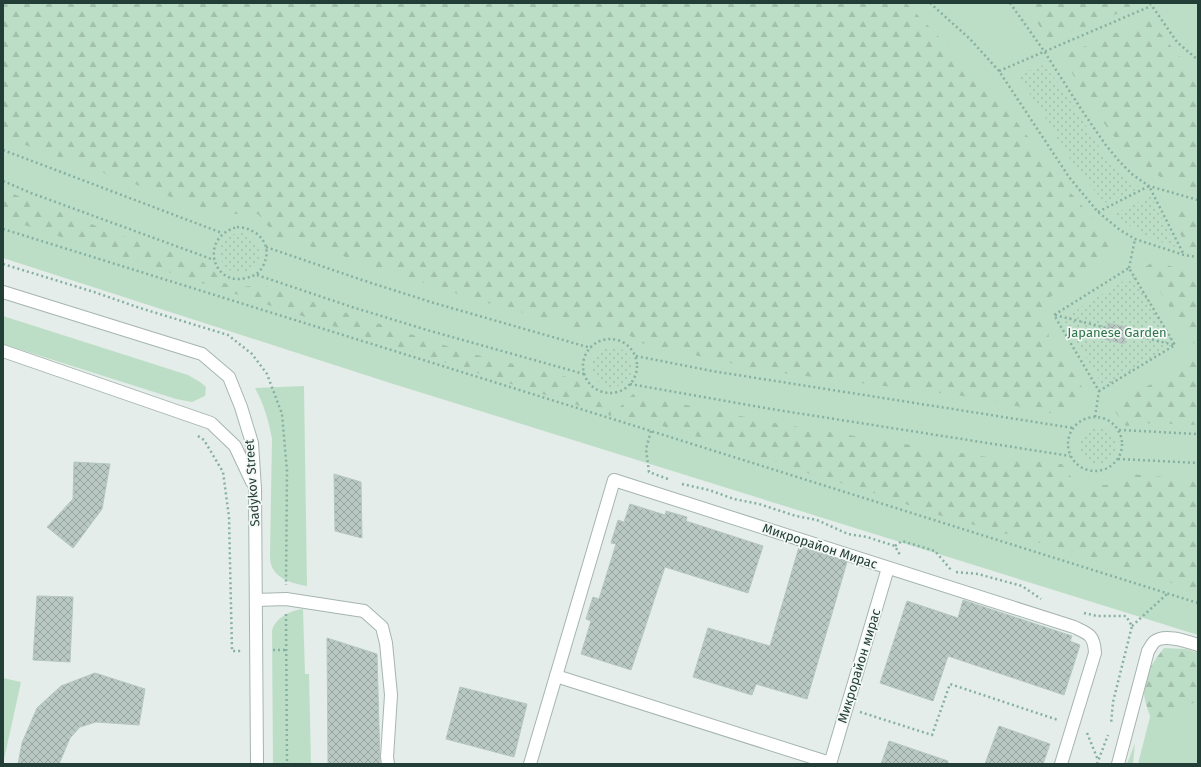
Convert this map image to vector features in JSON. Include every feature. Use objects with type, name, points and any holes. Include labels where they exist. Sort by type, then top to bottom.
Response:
[{"type":"street","name":"Sadykov Street","points":[[3,292],[202,354],[229,376],[241,407],[252,443],[255,489],[258,764]]},
{"type":"street","points":[[3,350],[211,423],[235,446],[255,489]]},
{"type":"street","name":"Микрорайон Мирас","points":[[530,764],[614,480],[1074,627],[1088,634],[1094,643],[1095,653],[1060,764]]},
{"type":"street","name":"Микрорайон мирас","points":[[830,764],[888,568]]},
{"type":"street","points":[[256,600],[286,599],[364,611],[382,627],[386,644],[391,695],[387,757],[388,764]]},
{"type":"street","points":[[1118,764],[1148,651],[1154,642],[1162,639],[1178,639],[1198,645]]},
{"type":"street","points":[[556,676],[830,764]]},
{"type":"path","points":[[930,3],[970,39],[999,71],[1069,177],[1098,212],[1120,230],[1135,239],[1198,258]]},
{"type":"path","points":[[1010,3],[1044,51],[1104,144],[1119,161],[1133,175],[1149,186],[1198,200]]},
{"type":"path","points":[[999,71],[1150,5],[1177,42],[1198,60]]},
{"type":"path","points":[[3,150],[222,233]]},
{"type":"path","points":[[3,181],[31,193],[214,260]]},
{"type":"path","points":[[1098,212],[1149,186]]},
{"type":"path","points":[[1149,186],[1184,255]]},
{"type":"path","points":[[257,275],[266,258],[266,247],[260,235],[245,227],[229,229],[222,233],[214,248],[214,260],[220,271],[234,279],[243,279],[257,275],[352,307],[427,330],[584,374]]},
{"type":"path","points":[[3,229],[1198,603]]},
{"type":"path","points":[[1135,239],[1129,268],[1175,345]]},
{"type":"path","points":[[266,247],[434,303],[591,348]]},
{"type":"path","points":[[1054,315],[1129,268]]},
{"type":"path","points":[[1054,315],[1175,345]]},
{"type":"path","points":[[1054,315],[1099,391],[1095,417]]},
{"type":"path","points":[[603,340],[618,340],[630,348],[636,356],[636,371],[630,384],[621,391],[612,393],[596,389],[589,383],[584,374],[584,361],[591,348],[596,343],[603,340]]},
{"type":"path","points":[[1099,391],[1175,345]]},
{"type":"path","points":[[636,356],[712,371],[1073,428]]},
{"type":"path","points":[[630,384],[779,410],[1070,456]]},
{"type":"path","points":[[1095,417],[1108,420],[1114,424],[1119,430],[1123,445],[1118,459],[1112,466],[1096,472],[1087,471],[1079,467],[1070,456],[1067,446],[1073,428],[1085,418],[1095,417]]},
{"type":"path","points":[[1119,430],[1198,434]]},
{"type":"path","points":[[193,432],[204,440],[223,472],[229,517],[232,651],[241,651]]},
{"type":"path","points":[[1118,459],[1198,464]]},
{"type":"path","points":[[895,546],[902,541],[935,551],[953,572]]},
{"type":"path","points":[[1132,626],[1167,593]]},
{"type":"path","points":[[273,650],[287,650]]},
{"type":"path","points":[[847,708],[932,735],[950,684],[1086,729],[1098,760]]},
{"type":"green space","points":[[3,3],[1198,3],[1198,635],[387,382],[3,258]]},
{"type":"green space","points":[[3,3],[906,3],[1000,100],[1069,191],[1117,246],[1091,273],[1045,300],[1049,338],[1084,390],[1065,416],[971,397],[766,371],[644,344],[617,328],[585,330],[470,298],[328,251],[278,238],[258,214],[223,214],[182,201],[3,137]]},
{"type":"green space","points":[[1025,3],[1144,3],[1049,41]]},
{"type":"green space","points":[[1148,19],[1198,78],[1198,189],[1163,179],[1124,150],[1092,107],[1062,56]]},
{"type":"green space","points":[[1044,65],[1065,92],[1111,166],[1140,188],[1105,203],[1079,172],[1019,78],[1032,69]]},
{"type":"green space","points":[[3,190],[125,237],[208,264],[224,283],[244,287],[259,284],[465,352],[579,380],[604,398],[612,398],[611,416],[3,218]]},
{"type":"green space","points":[[1151,196],[1176,247],[1144,234],[1128,225],[1114,214]]},
{"type":"green space","points":[[1168,208],[1198,213],[1198,251],[1188,250]]},
{"type":"green space","points":[[240,233],[248,235],[254,239],[258,245],[260,253],[258,261],[254,267],[248,271],[240,273],[232,271],[226,267],[222,261],[220,253],[222,245],[226,239],[232,235]]},
{"type":"green space","points":[[1154,261],[1180,269],[1198,270],[1198,348],[1186,334],[1145,267]]},
{"type":"green space","name":"Japanese Garden","points":[[1133,275],[1175,343],[1104,387],[1065,323],[1069,315]]},
{"type":"green space","points":[[3,316],[188,375],[206,387],[205,396],[192,402],[176,399],[3,344]]},
{"type":"green space","points":[[616,347],[623,350],[629,356],[632,367],[631,375],[623,384],[616,387],[608,387],[601,384],[593,375],[592,363],[595,356],[604,348]]},
{"type":"green space","points":[[1198,350],[1198,425],[1152,423],[1126,426],[1110,405],[1189,365]]},
{"type":"green space","points":[[304,386],[307,586],[283,579],[276,573],[271,565],[272,439],[266,413],[255,388]]},
{"type":"green space","points":[[633,394],[780,424],[987,457],[1062,464],[1079,488],[1113,484],[1131,474],[1198,480],[1198,592],[1116,564],[931,513],[753,454],[646,421],[613,414]]},
{"type":"green space","points":[[1094,427],[1102,427],[1112,432],[1116,439],[1116,453],[1112,460],[1102,465],[1094,465],[1084,460],[1082,457],[1079,450],[1079,442],[1084,432],[1087,430]]},
{"type":"green space","points":[[303,609],[305,674],[309,674],[311,764],[273,764],[272,631],[276,622],[284,616],[294,611]]},
{"type":"green space","points":[[1164,648],[1186,649],[1198,653],[1198,700],[1165,720],[1152,721],[1145,699],[1144,682],[1151,666]]},
{"type":"green space","points":[[1164,662],[1198,672],[1198,764],[1138,764]]},
{"type":"green space","points":[[3,678],[21,682],[3,764]]},
{"type":"green space","points":[[1135,743],[1133,764],[1127,764]]},
{"type":"building","points":[[1108,323],[1127,327],[1124,344],[1104,339]]},
{"type":"building","points":[[74,462],[110,464],[102,509],[73,548],[47,527],[73,499]]},
{"type":"building","points":[[334,474],[361,482],[362,538],[335,531]]},
{"type":"building","points":[[630,504],[665,515],[666,511],[687,517],[686,521],[763,546],[748,593],[665,567],[631,670],[581,654],[591,621],[586,619],[593,597],[599,599],[616,544],[611,543],[618,520],[624,522]]},
{"type":"building","points":[[799,547],[847,562],[807,699],[756,684],[752,695],[693,677],[708,628],[770,646]]},
{"type":"building","points":[[37,596],[73,597],[70,662],[33,660]]},
{"type":"building","points":[[963,600],[1072,636],[1070,641],[1080,645],[1064,695],[948,656],[933,701],[880,683],[907,601],[958,618]]},
{"type":"building","points":[[327,638],[377,654],[380,764],[328,764]]},
{"type":"building","points":[[95,673],[145,689],[139,725],[96,722],[80,727],[70,738],[59,764],[18,764],[22,743],[37,708],[61,686]]},
{"type":"building","points":[[460,687],[527,704],[514,757],[446,739]]},
{"type":"building","points":[[999,726],[1050,744],[1043,764],[985,764]]},
{"type":"building","points":[[889,741],[948,761],[948,764],[881,764]]}]
